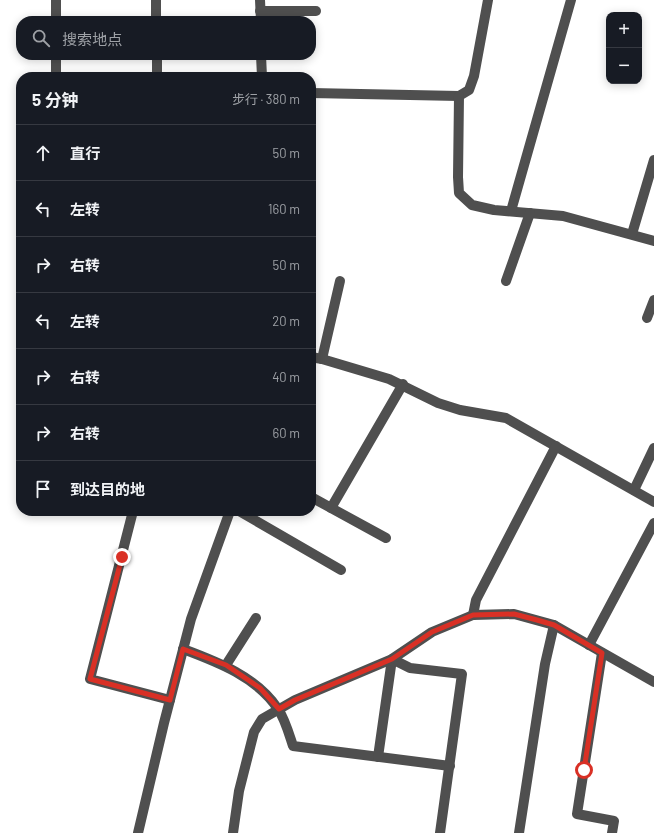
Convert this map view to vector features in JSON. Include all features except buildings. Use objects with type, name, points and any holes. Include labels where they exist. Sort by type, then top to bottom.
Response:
[{"type":"street","points":[[56,0],[56,16]]},
{"type":"street","points":[[156,0],[156,16]]},
{"type":"street","points":[[260,0],[261,16],[316,11]]},
{"type":"street","points":[[316,93],[459,96],[469,90],[474,76],[488,0]]},
{"type":"street","points":[[512,211],[571,0]]},
{"type":"street","points":[[56,60],[56,72]]},
{"type":"street","points":[[157,60],[157,72]]},
{"type":"street","points":[[261,60],[262,72]]},
{"type":"street","points":[[459,96],[458,177],[460,193],[472,205],[494,210],[563,216],[654,241]]},
{"type":"street","points":[[632,234],[654,160]]},
{"type":"street","points":[[506,281],[530,213]]},
{"type":"street","points":[[322,359],[340,281]]},
{"type":"street","points":[[647,318],[654,300]]},
{"type":"street","points":[[316,358],[403,384],[438,403],[460,410],[506,418],[654,502]]},
{"type":"street","points":[[332,508],[403,384]]},
{"type":"street","points":[[473,615],[476,600],[556,446]]},
{"type":"street","points":[[634,490],[654,448]]},
{"type":"street","points":[[316,500],[386,538]]},
{"type":"street","points":[[132,516],[90,679],[170,700]]},
{"type":"street","points":[[138,833],[191,619],[228,516]]},
{"type":"street","points":[[248,516],[341,570]]},
{"type":"street","points":[[589,645],[654,523]]},
{"type":"street","points":[[233,833],[239,790],[254,732],[262,719],[295,700],[392,659],[432,632],[473,615],[514,614],[554,625],[654,682]]},
{"type":"street","points":[[226,665],[256,618]]},
{"type":"street","points":[[519,833],[545,664],[554,625]]},
{"type":"street","points":[[183,649],[226,665],[260,688],[279,709],[293,746],[450,766]]},
{"type":"street","points":[[602,653],[578,814],[614,821],[612,833]]},
{"type":"street","points":[[378,757],[392,659]]},
{"type":"street","points":[[392,659],[410,668],[462,674],[440,833]]},
{"type":"route","points":[[122,557],[90,679],[170,700],[183,649],[226,665],[260,688],[279,709],[295,700],[392,659],[432,632],[458,621],[473,615],[514,614],[554,625],[602,653],[584,770]]}]
